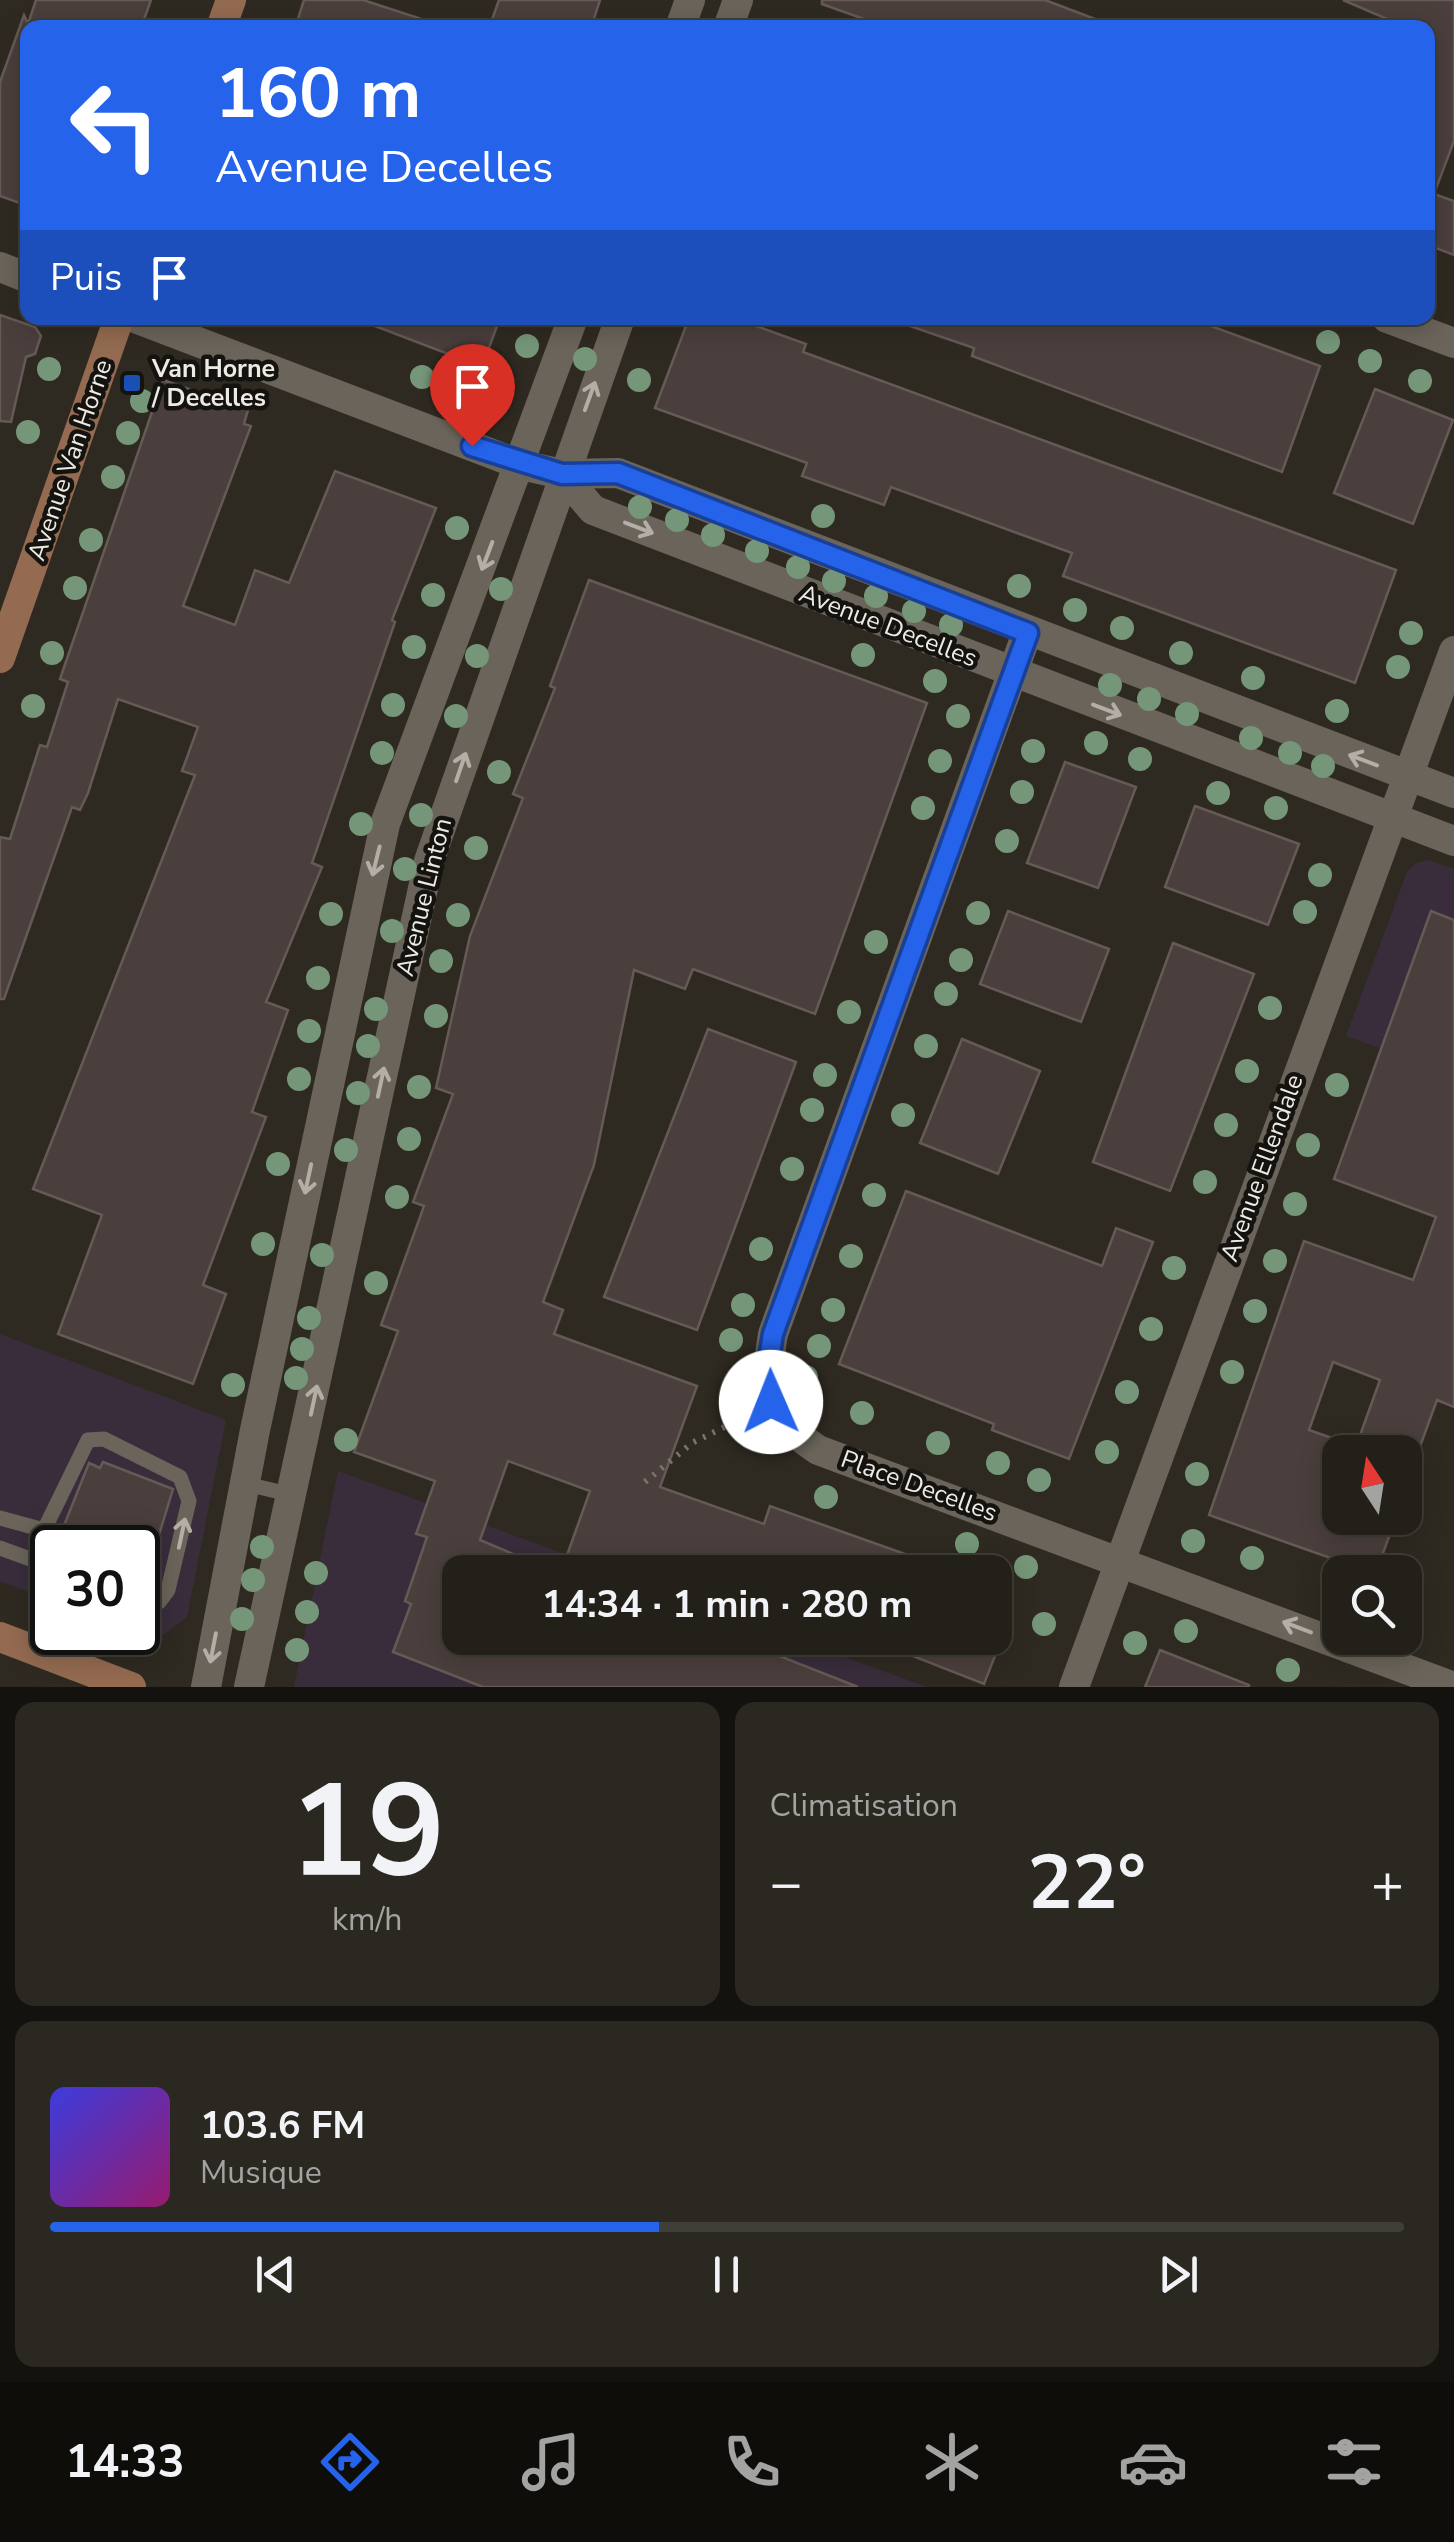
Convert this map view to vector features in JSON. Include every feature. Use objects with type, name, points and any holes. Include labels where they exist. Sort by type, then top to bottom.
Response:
[{"type":"main road","name":"Avenue Van Horne","points":[[0,658],[118,325]]},
{"type":"main road","points":[[0,1637],[132,1687]]},
{"type":"street","name":"Avenue Decelles","points":[[154,325],[521,464],[562,474],[618,473],[1454,793]]},
{"type":"street","name":"Avenue Linton","points":[[206,1687],[385,824],[571,325]]},
{"type":"street","name":"Avenue Linton","points":[[249,1687],[429,860],[617,325]]},
{"type":"street","points":[[1406,325],[1454,343]]},
{"type":"street","name":"Avenue Decelles","points":[[562,474],[594,510],[1454,841]]},
{"type":"street","name":"Place Decelles","points":[[1028,633],[1016,675],[773,1334],[766,1378],[771,1402],[784,1427],[818,1450],[1454,1687]]},
{"type":"street","name":"Avenue Ellendale","points":[[1074,1687],[1390,816],[1454,652]]},
{"type":"lane","points":[[46,1525],[88,1440],[104,1439],[180,1477],[189,1501],[168,1590],[160,1602]]},
{"type":"lane","points":[[246,1484],[293,1495]]},
{"type":"lane","points":[[0,1518],[30,1526]]},
{"type":"lane","points":[[0,1548],[30,1559]]},
{"type":"path","points":[[644,1482],[692,1443],[746,1416]]},
{"type":"shaded area","points":[[1428,860],[1454,869],[1454,1075],[1346,1036],[1407,872],[1416,863]]},
{"type":"shaded area","points":[[0,1334],[226,1420],[187,1617],[163,1635],[160,1636],[160,1525],[30,1525],[30,1593],[0,1581]]},
{"type":"shaded area","points":[[338,1471],[568,1555],[442,1555],[442,1655],[839,1655],[927,1687],[294,1687]]},
{"type":"building","points":[[36,0],[151,0],[144,20],[29,20]]},
{"type":"building","points":[[304,0],[363,0],[425,20],[298,20]]},
{"type":"building","points":[[499,0],[600,0],[594,20],[492,20]]},
{"type":"building","points":[[822,0],[1045,0],[1098,20],[867,20],[822,4]]},
{"type":"building","points":[[1343,0],[1454,0],[1454,141],[1435,191],[1435,20],[1389,20]]},
{"type":"building","points":[[20,26],[20,203],[0,196],[0,82]]},
{"type":"building","points":[[1435,194],[1454,201],[1454,255],[1435,248]]},
{"type":"building","points":[[0,315],[35,327],[41,336],[35,354],[26,357],[11,422],[0,421]]},
{"type":"building","points":[[372,325],[497,325],[482,367]]},
{"type":"building","points":[[686,325],[753,325],[806,344],[803,352],[1396,570],[1355,683],[1063,576],[1072,553],[891,487],[884,505],[802,476],[807,463],[655,408]]},
{"type":"building","points":[[907,325],[1208,325],[1320,366],[1282,472],[972,356],[974,348]]},
{"type":"building","points":[[163,380],[248,410],[244,424],[251,426],[183,606],[235,625],[255,570],[289,583],[335,471],[436,508],[392,620],[395,622],[312,863],[322,867],[266,1002],[288,1010],[252,1112],[266,1117],[203,1285],[226,1294],[193,1384],[58,1334],[102,1215],[33,1189],[195,775],[182,771],[198,727],[118,699],[88,793],[80,810],[72,807],[4,999],[0,999],[0,837],[10,839],[40,745],[47,747],[68,682],[60,679]]},
{"type":"building","points":[[1375,389],[1453,420],[1413,524],[1334,493]]},
{"type":"building","points":[[589,580],[927,703],[815,1014],[693,969],[685,989],[634,970],[594,1165],[543,1302],[563,1310],[554,1334],[697,1386],[660,1487],[764,1524],[770,1506],[908,1555],[567,1555],[590,1491],[508,1461],[480,1540],[516,1555],[442,1555],[442,1655],[777,1655],[858,1687],[483,1687],[393,1652],[411,1604],[405,1601],[427,1537],[416,1534],[435,1481],[354,1452],[398,1331],[381,1325],[424,1206],[413,1202],[453,1094],[436,1088],[470,936],[523,798],[513,794],[555,688],[550,686]]},
{"type":"building","points":[[1065,762],[1136,787],[1098,888],[1027,863]]},
{"type":"building","points":[[1195,806],[1299,844],[1268,925],[1165,887]]},
{"type":"building","points":[[1008,911],[1109,949],[1081,1022],[980,984]]},
{"type":"building","points":[[1431,911],[1454,920],[1454,1407],[1437,1400],[1422,1441],[1422,1435],[1360,1435],[1380,1380],[1333,1362],[1309,1430],[1323,1435],[1322,1535],[1390,1535],[1382,1555],[1322,1555],[1209,1515],[1304,1241],[1413,1280],[1436,1217],[1334,1179]]},
{"type":"building","points":[[1173,943],[1254,974],[1170,1191],[1093,1162]]},
{"type":"building","points":[[708,1029],[796,1062],[697,1330],[604,1297]]},
{"type":"building","points":[[962,1039],[1040,1071],[998,1174],[920,1143]]},
{"type":"building","points":[[906,1191],[1102,1266],[1116,1228],[1153,1242],[1069,1459],[992,1430],[994,1424],[839,1364]]},
{"type":"building","points":[[103,1462],[173,1489],[160,1532],[160,1525],[64,1525],[89,1463],[100,1468]]},
{"type":"building","points":[[1160,1650],[1249,1685],[1249,1687],[1145,1687]]},
{"type":"building","points":[[910,1655],[995,1655],[984,1684]]},
{"type":"place","name":"Van Horne / Decelles","points":[[132,383]]},
{"type":"route","points":[[472,446],[562,474],[618,473],[1028,633],[1016,675],[773,1334],[766,1378],[771,1402]]}]
